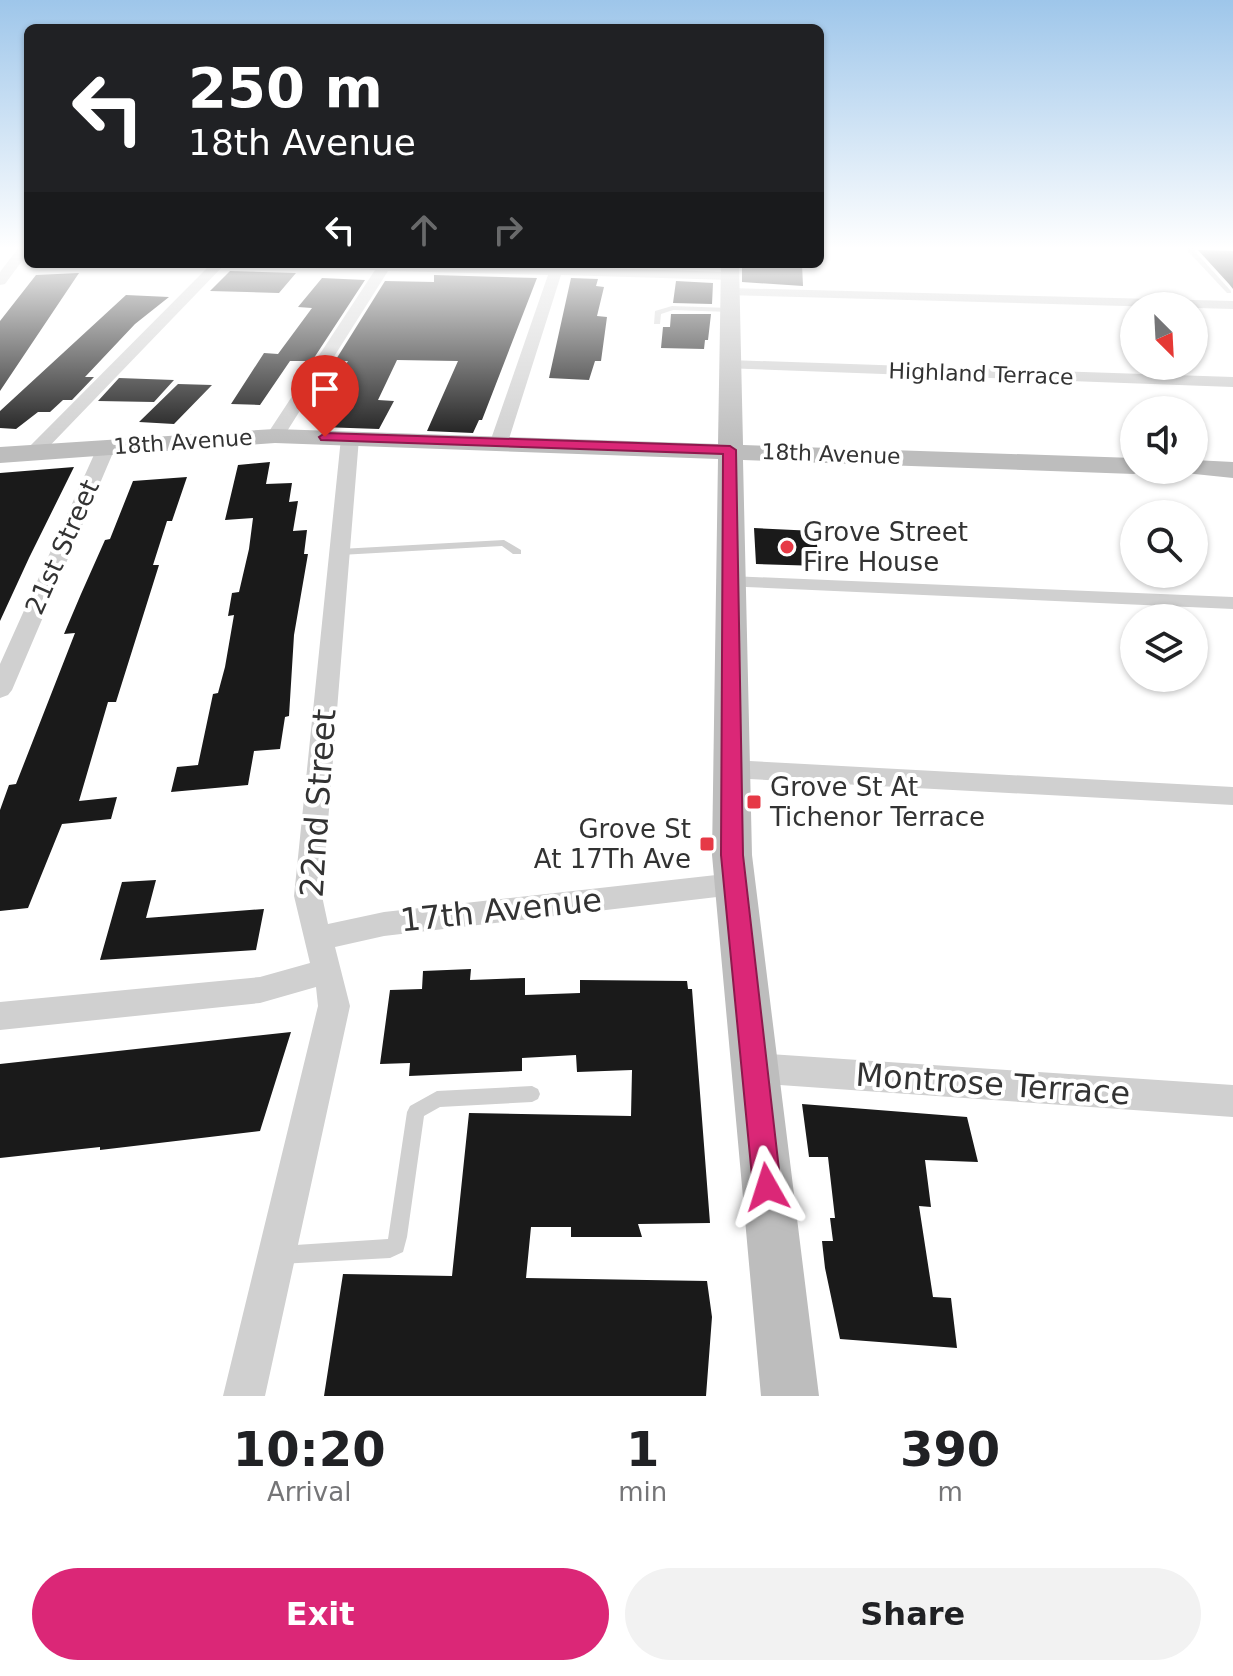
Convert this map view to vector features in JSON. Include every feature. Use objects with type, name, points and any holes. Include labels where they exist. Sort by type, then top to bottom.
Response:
[{"type":"main road","points":[[730,312],[730,769],[734,884],[790,1396]]},
{"type":"main road","name":"18th Avenue","points":[[0,455],[275,436],[1120,465]]},
{"type":"main road","points":[[1208,469],[1233,470]]},
{"type":"street","points":[[33,453],[171,312]]},
{"type":"street","points":[[275,436],[355,312]]},
{"type":"street","points":[[499,442],[542,312]]},
{"type":"street","name":"Highland Terrace","points":[[729,365],[1233,382]]},
{"type":"street","name":"22nd Street","points":[[244,1396],[331,1024],[333,989],[308,896],[350,438]]},
{"type":"street","name":"21st Street","points":[[0,690],[106,448]]},
{"type":"street","points":[[730,582],[1233,603]]},
{"type":"street","points":[[730,769],[1233,796]]},
{"type":"street","name":"17th Avenue","points":[[0,1016],[260,990],[384,924],[734,884]]},
{"type":"street","name":"Montrose Terrace","points":[[753,1068],[1233,1101]]},
{"type":"lane","points":[[657,322],[660,312]]},
{"type":"lane","points":[[340,552],[504,543],[517,552]]},
{"type":"lane","points":[[277,1255],[390,1249],[396,1245],[398,1237],[416,1112],[437,1099],[532,1094]]},
{"type":"building","points":[[7,312],[53,312],[0,391],[0,321]]},
{"type":"building","points":[[107,312],[150,312],[85,377],[94,377],[72,400],[63,400],[50,412],[38,412],[16,429],[0,428],[0,411]]},
{"type":"building","points":[[309,312],[344,312],[312,361],[290,361],[260,405],[231,404],[264,353],[278,354]]},
{"type":"building","points":[[366,312],[524,312],[482,420],[479,420],[473,433],[427,431],[458,361],[397,360],[378,400],[394,401],[379,429],[321,427],[345,389],[331,389],[348,361],[335,361]]},
{"type":"building","points":[[563,312],[598,312],[597,316],[607,317],[601,361],[595,361],[589,380],[549,378]]},
{"type":"building","points":[[671,314],[711,314],[704,349],[661,348],[663,327],[670,327]]},
{"type":"building","points":[[119,378],[174,380],[154,402],[98,401]]},
{"type":"building","points":[[178,384],[212,385],[174,424],[139,422]]},
{"type":"building","points":[[270,462],[266,484],[292,483],[289,502],[298,501],[293,531],[307,530],[304,554],[308,554],[294,635],[289,716],[285,717],[280,749],[254,751],[248,785],[171,792],[177,767],[198,765],[213,694],[218,693],[225,667],[234,615],[228,616],[232,593],[239,592],[253,518],[225,520],[238,465]]},
{"type":"building","points":[[74,467],[29,558],[0,621],[0,473]]},
{"type":"building","points":[[187,477],[172,521],[167,521],[153,565],[159,565],[116,702],[108,702],[79,801],[117,797],[111,819],[62,824],[28,908],[0,911],[0,810],[9,785],[16,784],[75,633],[64,634],[81,594],[105,540],[110,539],[133,481]]},
{"type":"building","points":[[754,528],[815,531],[820,566],[756,564]]},
{"type":"building","points":[[156,880],[146,918],[264,909],[256,950],[100,960],[122,882]]},
{"type":"building","points":[[471,969],[470,980],[525,978],[525,995],[580,993],[580,980],[687,981],[688,989],[692,989],[710,1223],[638,1224],[642,1237],[571,1237],[571,1227],[531,1227],[526,1278],[707,1281],[712,1317],[706,1396],[324,1396],[343,1274],[452,1276],[469,1113],[631,1116],[632,1070],[577,1072],[576,1055],[522,1058],[522,1071],[409,1076],[410,1063],[380,1064],[390,990],[422,989],[423,971]]},
{"type":"building","points":[[291,1032],[260,1131],[0,1158],[0,1064]]},
{"type":"building","points":[[802,1104],[967,1117],[978,1162],[925,1160],[931,1207],[919,1206],[933,1297],[951,1298],[957,1348],[840,1339],[822,1241],[833,1241],[830,1218],[835,1218],[828,1157],[809,1157]]},
{"type":"place","name":"Grove Street Fire House","points":[[787,547]]},
{"type":"place","name":"Grove St At Tichenor Terrace","points":[[754,802]]},
{"type":"place","name":"Grove St At 17Th Ave","points":[[707,844]]},
{"type":"route","points":[[325,437],[730,450],[732,855],[767,1187]]}]
